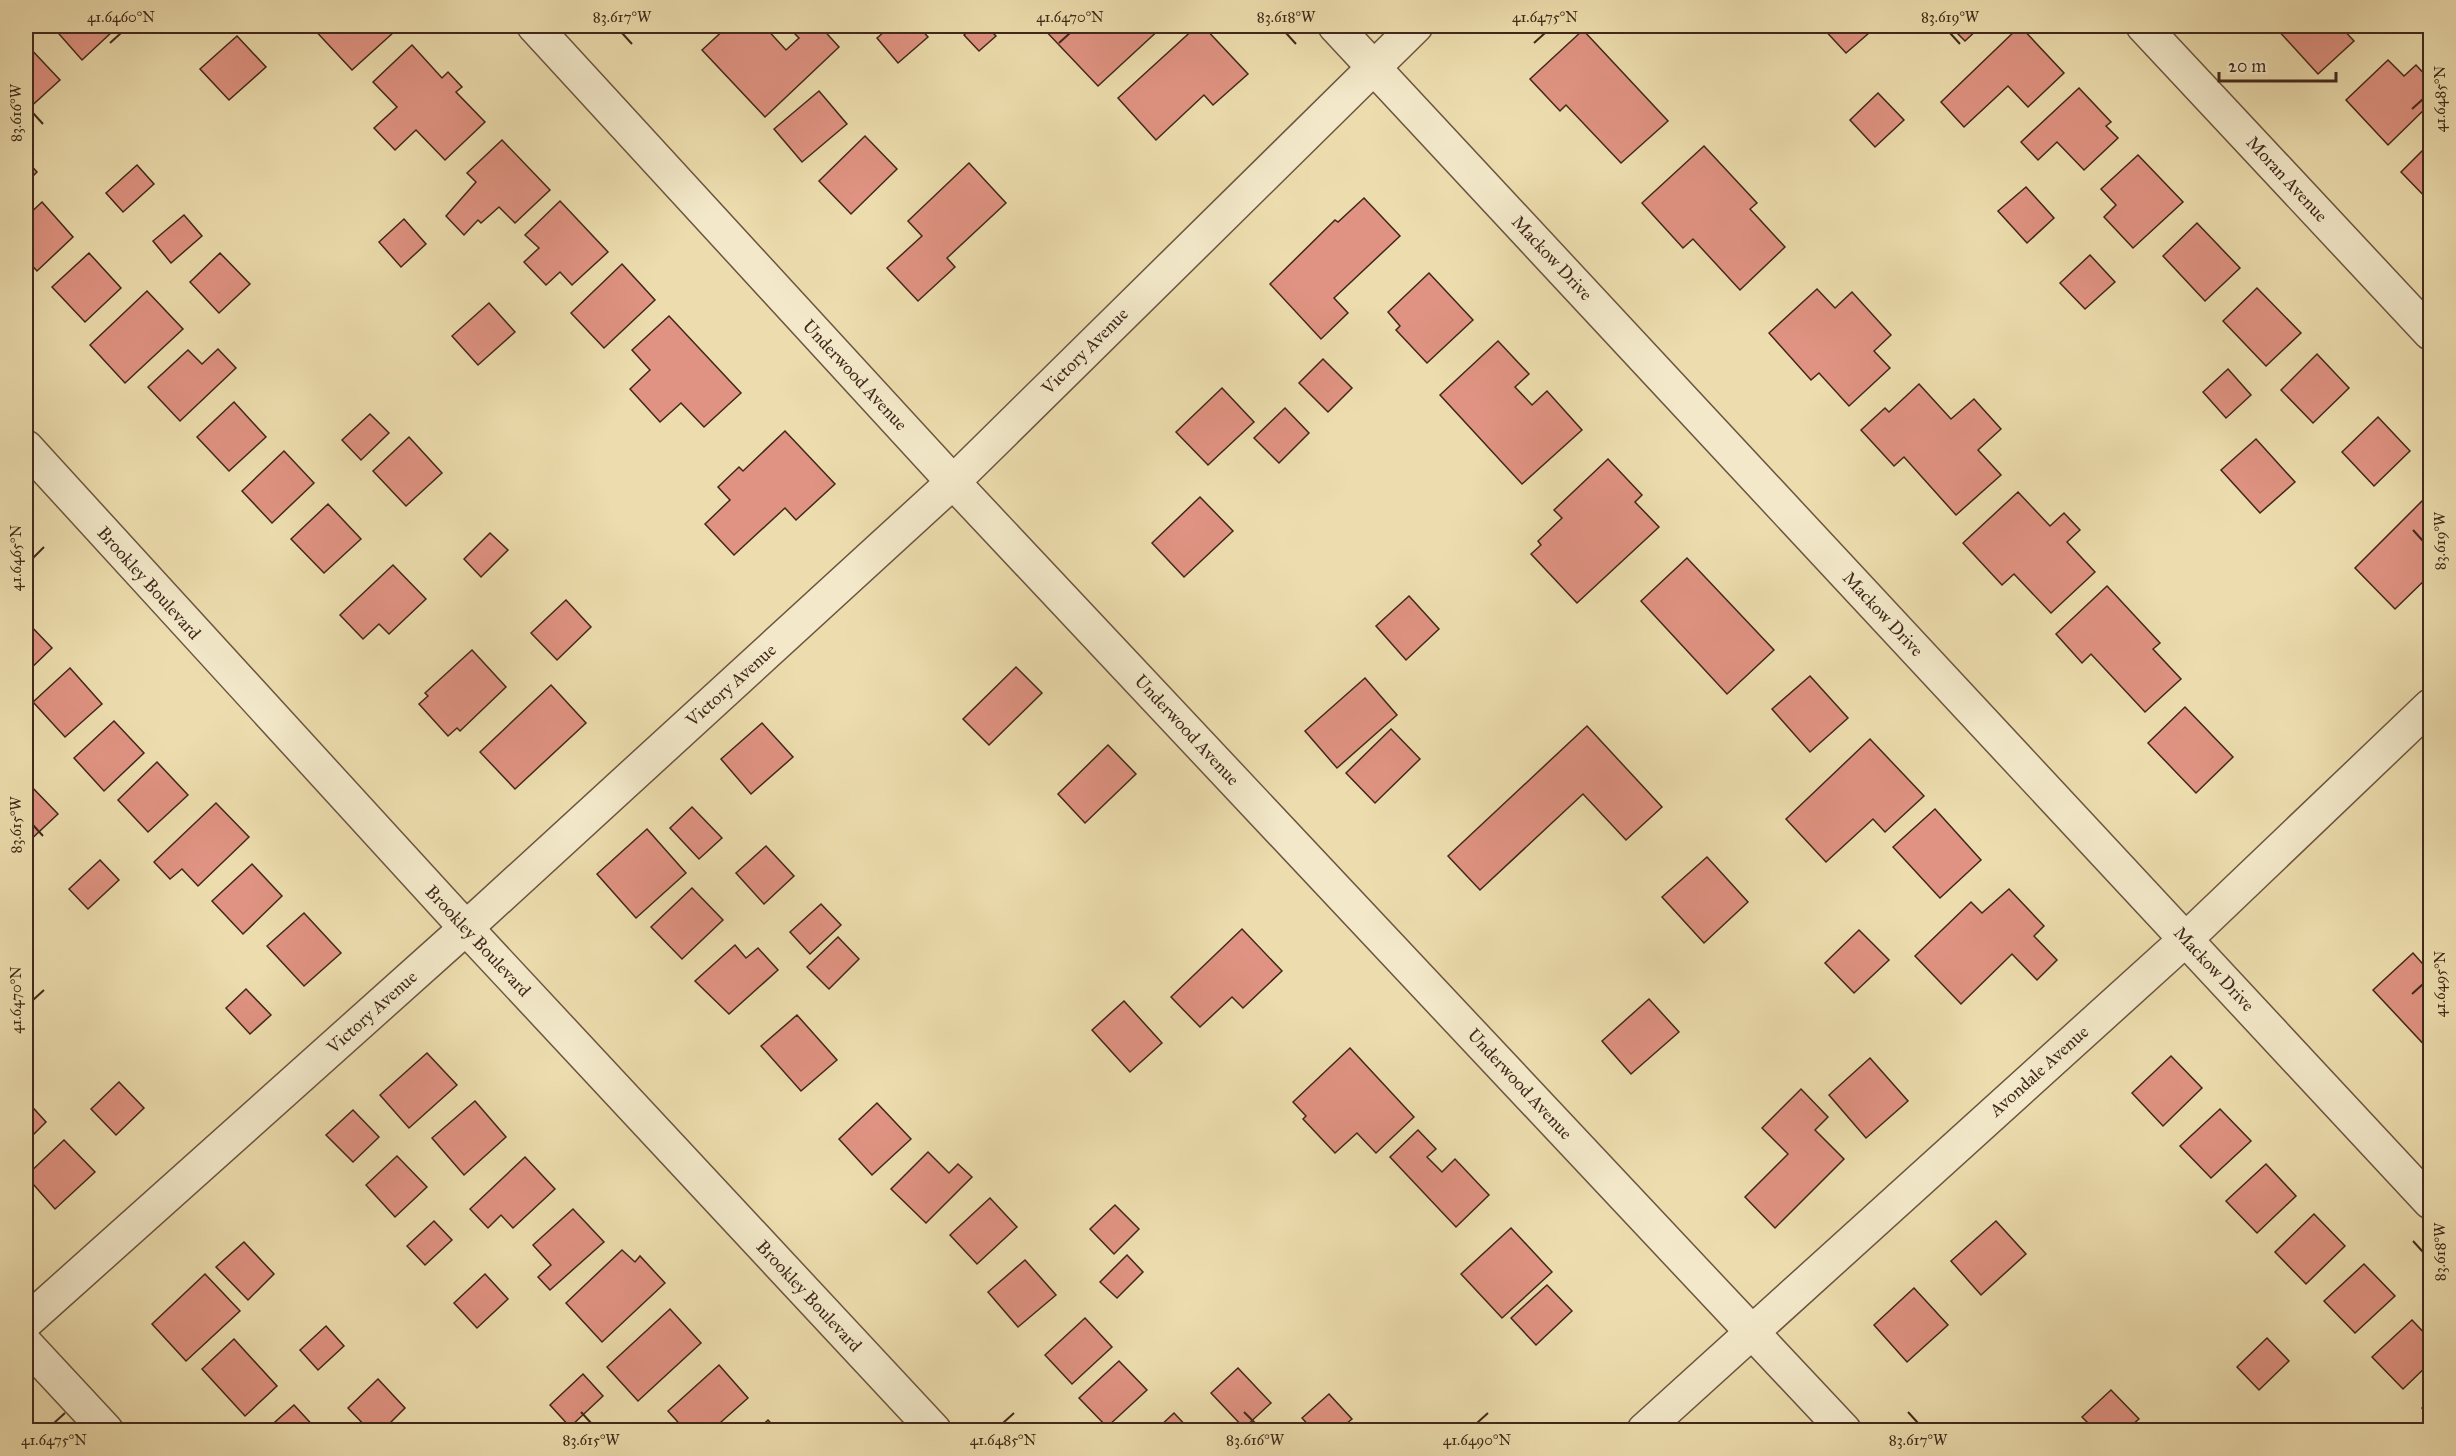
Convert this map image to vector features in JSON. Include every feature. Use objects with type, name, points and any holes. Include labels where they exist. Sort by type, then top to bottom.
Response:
[{"type":"street","name":"Underwood Avenue","points":[[534,26],[953,482],[1844,1431]]},
{"type":"street","name":"Mackow Drive","points":[[1335,26],[2430,1202]]},
{"type":"street","name":"Victory Avenue","points":[[26,1322],[466,928],[953,482],[1416,26]]},
{"type":"street","name":"Moran Avenue","points":[[2143,26],[2430,333]]},
{"type":"street","name":"Brookley Boulevard","points":[[26,447],[466,928],[934,1431]]},
{"type":"street","name":"Avondale Avenue","points":[[1644,1431],[2186,939],[2430,706]]},
{"type":"street","points":[[26,1344],[106,1431]]},
{"type":"building","points":[[52,26],[109,26],[114,30],[82,60]]},
{"type":"building","points":[[311,26],[388,26],[394,32],[352,70]]},
{"type":"building","points":[[728,26],[764,26],[786,50],[799,38],[793,32],[799,26],[820,26],[839,47],[765,117],[702,50]]},
{"type":"building","points":[[891,26],[918,26],[928,37],[898,63],[877,38]]},
{"type":"building","points":[[975,26],[986,26],[996,36],[979,51],[964,35]]},
{"type":"building","points":[[1041,26],[1163,26],[1098,86]]},
{"type":"building","points":[[1197,26],[1203,26],[1248,74],[1213,105],[1204,95],[1156,140],[1118,98]]},
{"type":"building","points":[[1821,26],[1877,26],[1846,53]]},
{"type":"building","points":[[1950,26],[1981,26],[1965,41]]},
{"type":"building","points":[[2020,26],[2064,73],[2028,107],[2008,86],[1964,127],[1941,102]]},
{"type":"building","points":[[2278,26],[2340,26],[2354,41],[2318,74],[2276,28]]},
{"type":"building","points":[[1583,30],[1668,121],[1621,163],[1566,105],[1560,111],[1530,79]]},
{"type":"building","points":[[237,36],[266,67],[229,100],[200,69]]},
{"type":"building","points":[[27,45],[60,80],[27,110],[26,108]]},
{"type":"building","points":[[412,45],[442,78],[448,72],[462,87],[456,92],[485,122],[445,160],[416,130],[395,150],[374,128],[397,107],[373,82]]},
{"type":"building","points":[[2388,60],[2404,76],[2416,65],[2430,80],[2430,104],[2388,145],[2346,100]]},
{"type":"building","points":[[2079,88],[2111,122],[2106,126],[2118,138],[2084,170],[2057,142],[2038,160],[2021,142]]},
{"type":"building","points":[[819,91],[847,124],[802,162],[774,129]]},
{"type":"building","points":[[1878,93],[1904,120],[1875,147],[1850,120]]},
{"type":"building","points":[[865,136],[897,169],[851,214],[819,181]]},
{"type":"building","points":[[502,140],[550,190],[515,223],[499,207],[481,223],[478,220],[464,235],[446,216],[476,182],[467,173]]},
{"type":"building","points":[[2430,143],[2430,202],[2401,172]]},
{"type":"building","points":[[1704,146],[1757,203],[1750,209],[1785,247],[1740,290],[1693,239],[1683,248],[1642,203]]},
{"type":"building","points":[[2138,155],[2183,202],[2133,248],[2104,217],[2116,205],[2101,189]]},
{"type":"building","points":[[26,160],[37,172],[26,183]]},
{"type":"building","points":[[969,163],[1006,203],[947,258],[955,267],[918,301],[887,268],[922,236],[908,221]]},
{"type":"building","points":[[137,165],[154,184],[123,212],[106,193]]},
{"type":"building","points":[[2026,187],[2054,218],[2027,243],[1998,211]]},
{"type":"building","points":[[1364,198],[1400,236],[1334,298],[1348,313],[1321,339],[1270,284],[1335,220],[1338,222]]},
{"type":"building","points":[[560,201],[608,252],[572,285],[560,272],[546,285],[524,262],[539,248],[525,235]]},
{"type":"building","points":[[42,202],[73,237],[37,271],[26,259],[26,217]]},
{"type":"building","points":[[184,215],[202,236],[171,263],[153,241]]},
{"type":"building","points":[[404,219],[426,244],[401,267],[379,242]]},
{"type":"building","points":[[2197,223],[2240,268],[2205,301],[2163,256]]},
{"type":"building","points":[[89,253],[121,288],[85,322],[52,287]]},
{"type":"building","points":[[220,253],[250,284],[219,313],[190,282]]},
{"type":"building","points":[[2090,255],[2115,282],[2085,309],[2060,283]]},
{"type":"building","points":[[622,264],[655,300],[604,348],[571,313]]},
{"type":"building","points":[[1429,273],[1473,320],[1427,363],[1396,330],[1400,326],[1388,312]]},
{"type":"building","points":[[2257,288],[2301,333],[2266,366],[2223,321]]},
{"type":"building","points":[[1817,289],[1835,308],[1852,292],[1891,335],[1874,351],[1890,368],[1849,406],[1819,373],[1811,380],[1769,333]]},
{"type":"building","points":[[147,291],[183,329],[125,383],[90,345]]},
{"type":"building","points":[[489,303],[515,332],[478,365],[452,336]]},
{"type":"building","points":[[669,316],[741,393],[704,427],[681,403],[660,422],[630,389],[650,370],[632,350]]},
{"type":"building","points":[[1498,341],[1529,374],[1515,387],[1532,405],[1547,391],[1582,430],[1522,484],[1440,395]]},
{"type":"building","points":[[218,349],[236,368],[180,421],[148,387],[188,350],[202,364]]},
{"type":"building","points":[[2317,354],[2349,388],[2313,423],[2281,390]]},
{"type":"building","points":[[1323,359],[1352,388],[1328,412],[1299,383]]},
{"type":"building","points":[[2228,369],[2251,395],[2226,418],[2203,392]]},
{"type":"building","points":[[1919,384],[1951,419],[1974,399],[2001,429],[1978,450],[2001,475],[1956,515],[1904,457],[1894,466],[1861,430],[1885,408],[1889,412]]},
{"type":"building","points":[[1222,388],[1254,422],[1208,465],[1176,432]]},
{"type":"building","points":[[234,402],[266,437],[229,471],[197,437]]},
{"type":"building","points":[[1285,408],[1309,433],[1279,463],[1254,438]]},
{"type":"building","points":[[370,414],[389,433],[361,460],[342,440]]},
{"type":"building","points":[[2378,417],[2410,451],[2374,486],[2342,452]]},
{"type":"building","points":[[785,431],[835,484],[796,520],[785,508],[734,555],[705,524],[730,500],[718,487],[739,467],[743,471]]},
{"type":"building","points":[[409,437],[442,473],[406,506],[373,471]]},
{"type":"building","points":[[2256,439],[2295,482],[2260,513],[2221,470]]},
{"type":"building","points":[[284,451],[314,483],[272,523],[242,491]]},
{"type":"building","points":[[1608,459],[1642,495],[1635,502],[1659,527],[1577,603],[1531,554],[1541,545],[1538,541],[1562,518],[1554,510]]},
{"type":"building","points":[[2018,492],[2050,526],[2064,513],[2080,530],[2067,542],[2095,572],[2051,613],[2014,574],[2002,585],[1963,543]]},
{"type":"building","points":[[2430,493],[2430,575],[2395,609],[2355,568]]},
{"type":"building","points":[[1200,497],[1233,531],[1184,577],[1152,543]]},
{"type":"building","points":[[328,504],[361,539],[324,573],[291,539]]},
{"type":"building","points":[[490,533],[508,550],[481,577],[464,559]]},
{"type":"building","points":[[1687,558],[1774,650],[1727,694],[1641,601]]},
{"type":"building","points":[[393,565],[426,599],[389,634],[379,624],[363,639],[340,615]]},
{"type":"building","points":[[2107,586],[2160,643],[2153,649],[2181,679],[2145,712],[2091,654],[2082,663],[2056,634]]},
{"type":"building","points":[[1409,596],[1439,629],[1406,660],[1376,626]]},
{"type":"building","points":[[566,600],[591,627],[557,660],[531,633]]},
{"type":"building","points":[[26,621],[52,648],[26,673]]},
{"type":"building","points":[[472,650],[506,687],[460,731],[457,728],[448,736],[419,704],[428,696],[425,693]]},
{"type":"building","points":[[1016,667],[1042,693],[989,745],[963,719]]},
{"type":"building","points":[[70,668],[102,704],[65,737],[33,702]]},
{"type":"building","points":[[1810,676],[1848,718],[1810,752],[1772,709]]},
{"type":"building","points":[[1365,678],[1397,715],[1337,768],[1305,731]]},
{"type":"building","points":[[551,685],[586,723],[515,789],[480,752]]},
{"type":"building","points":[[2185,707],[2233,757],[2196,793],[2148,743]]},
{"type":"building","points":[[114,721],[144,753],[104,791],[74,758]]},
{"type":"building","points":[[762,723],[793,757],[751,794],[721,759]]},
{"type":"building","points":[[1587,726],[1662,807],[1626,840],[1583,794],[1480,890],[1448,856]]},
{"type":"building","points":[[1391,729],[1420,759],[1375,803],[1346,773]]},
{"type":"building","points":[[1870,739],[1924,796],[1885,832],[1873,819],[1826,862],[1786,819]]},
{"type":"building","points":[[1108,745],[1136,774],[1085,823],[1058,794]]},
{"type":"building","points":[[157,762],[188,795],[148,832],[118,800]]},
{"type":"building","points":[[28,783],[58,814],[26,844],[26,786]]},
{"type":"building","points":[[216,803],[249,837],[198,886],[182,869],[170,879],[154,862]]},
{"type":"building","points":[[692,807],[722,838],[699,859],[670,828]]},
{"type":"building","points":[[1935,809],[1981,860],[1940,898],[1893,847]]},
{"type":"building","points":[[647,829],[686,873],[636,918],[597,874]]},
{"type":"building","points":[[766,846],[794,876],[764,904],[736,873]]},
{"type":"building","points":[[1707,857],[1748,902],[1704,943],[1662,897]]},
{"type":"building","points":[[100,860],[119,880],[88,909],[69,889]]},
{"type":"building","points":[[252,864],[282,896],[243,934],[212,901]]},
{"type":"building","points":[[692,888],[723,920],[682,959],[651,927]]},
{"type":"building","points":[[2009,889],[2044,926],[2034,936],[2057,960],[2037,980],[2012,954],[1961,1004],[1915,956],[1971,902],[1982,913]]},
{"type":"building","points":[[821,904],[841,925],[810,954],[790,932]]},
{"type":"building","points":[[304,913],[341,953],[304,986],[267,946]]},
{"type":"building","points":[[1242,929],[1282,971],[1243,1008],[1232,997],[1200,1027],[1171,997]]},
{"type":"building","points":[[1859,930],[1889,960],[1854,993],[1825,963]]},
{"type":"building","points":[[838,937],[859,959],[829,989],[807,967]]},
{"type":"building","points":[[735,945],[746,958],[758,948],[778,970],[729,1014],[695,981]]},
{"type":"building","points":[[2413,953],[2430,972],[2430,1051],[2373,990]]},
{"type":"building","points":[[246,989],[271,1015],[250,1034],[226,1008]]},
{"type":"building","points":[[1649,999],[1679,1032],[1631,1074],[1602,1041]]},
{"type":"building","points":[[1124,1001],[1162,1043],[1130,1072],[1092,1030]]},
{"type":"building","points":[[797,1015],[837,1060],[801,1091],[761,1046]]},
{"type":"building","points":[[1350,1048],[1414,1117],[1376,1153],[1357,1133],[1335,1153],[1303,1119],[1306,1116],[1293,1102]]},
{"type":"building","points":[[427,1053],[457,1085],[409,1128],[380,1095]]},
{"type":"building","points":[[2171,1056],[2202,1088],[2163,1126],[2132,1093]]},
{"type":"building","points":[[1870,1058],[1908,1101],[1866,1138],[1829,1095]]},
{"type":"building","points":[[119,1082],[144,1108],[116,1135],[91,1109]]},
{"type":"building","points":[[1801,1089],[1828,1117],[1815,1130],[1844,1159],[1775,1228],[1745,1197],[1788,1154],[1762,1128]]},
{"type":"building","points":[[26,1100],[46,1122],[26,1142]]},
{"type":"building","points":[[475,1101],[506,1137],[464,1175],[432,1138]]},
{"type":"building","points":[[877,1103],[911,1139],[872,1175],[839,1139]]},
{"type":"building","points":[[2220,1109],[2251,1141],[2211,1178],[2180,1146]]},
{"type":"building","points":[[353,1110],[379,1137],[353,1162],[326,1135]]},
{"type":"building","points":[[1418,1130],[1436,1149],[1427,1157],[1442,1172],[1455,1159],[1489,1195],[1456,1227],[1390,1157]]},
{"type":"building","points":[[64,1140],[95,1172],[55,1209],[26,1176]]},
{"type":"building","points":[[928,1152],[949,1173],[958,1164],[972,1177],[926,1223],[891,1189]]},
{"type":"building","points":[[397,1156],[427,1187],[395,1217],[366,1185]]},
{"type":"building","points":[[525,1157],[555,1189],[513,1228],[501,1215],[488,1228],[470,1209]]},
{"type":"building","points":[[2266,1164],[2296,1196],[2257,1233],[2226,1201]]},
{"type":"building","points":[[990,1198],[1017,1227],[977,1264],[950,1235]]},
{"type":"building","points":[[1115,1205],[1139,1229],[1114,1254],[1090,1229]]},
{"type":"building","points":[[573,1209],[604,1242],[550,1290],[538,1277],[551,1265],[533,1245]]},
{"type":"building","points":[[2314,1214],[2345,1246],[2306,1284],[2275,1252]]},
{"type":"building","points":[[434,1221],[452,1240],[425,1265],[407,1246]]},
{"type":"building","points":[[1996,1221],[2026,1254],[1981,1295],[1951,1261]]},
{"type":"building","points":[[1511,1228],[1552,1272],[1502,1318],[1461,1274]]},
{"type":"building","points":[[244,1242],[274,1274],[248,1300],[216,1267]]},
{"type":"building","points":[[622,1250],[635,1262],[640,1256],[665,1283],[602,1342],[566,1303]]},
{"type":"building","points":[[1127,1255],[1143,1272],[1117,1298],[1100,1282]]},
{"type":"building","points":[[1025,1260],[1056,1295],[1018,1327],[988,1292]]},
{"type":"building","points":[[2364,1264],[2395,1296],[2355,1333],[2324,1301]]},
{"type":"building","points":[[205,1274],[240,1311],[186,1361],[152,1324]]},
{"type":"building","points":[[485,1274],[508,1299],[477,1328],[454,1303]]},
{"type":"building","points":[[1547,1285],[1572,1311],[1536,1345],[1511,1318]]},
{"type":"building","points":[[1914,1288],[1948,1325],[1907,1362],[1874,1325]]},
{"type":"building","points":[[670,1309],[701,1343],[638,1401],[607,1367]]},
{"type":"building","points":[[1085,1318],[1112,1347],[1072,1384],[1045,1355]]},
{"type":"building","points":[[2412,1320],[2430,1339],[2430,1363],[2403,1389],[2372,1357]]},
{"type":"building","points":[[326,1326],[344,1346],[318,1370],[300,1350]]},
{"type":"building","points":[[2267,1338],[2289,1361],[2259,1390],[2237,1367]]},
{"type":"building","points":[[234,1339],[277,1386],[245,1416],[202,1369]]},
{"type":"building","points":[[1119,1361],[1147,1390],[1107,1427],[1079,1398]]},
{"type":"building","points":[[719,1365],[748,1398],[712,1430],[685,1430],[668,1411]]},
{"type":"building","points":[[1238,1368],[1271,1403],[1244,1428],[1211,1393]]},
{"type":"building","points":[[583,1374],[603,1396],[570,1427],[550,1405]]},
{"type":"building","points":[[378,1379],[405,1408],[383,1430],[369,1430],[348,1408]]},
{"type":"building","points":[[2111,1390],[2139,1419],[2126,1430],[2095,1430],[2082,1417]]},
{"type":"building","points":[[1329,1394],[1352,1419],[1339,1430],[1313,1430],[1302,1418]]},
{"type":"building","points":[[2430,1400],[2430,1417],[2422,1408]]},
{"type":"building","points":[[294,1405],[317,1430],[266,1430]]},
{"type":"building","points":[[1174,1413],[1190,1430],[1156,1430]]},
{"type":"building","points":[[768,1420],[777,1430],[757,1430]]}]
